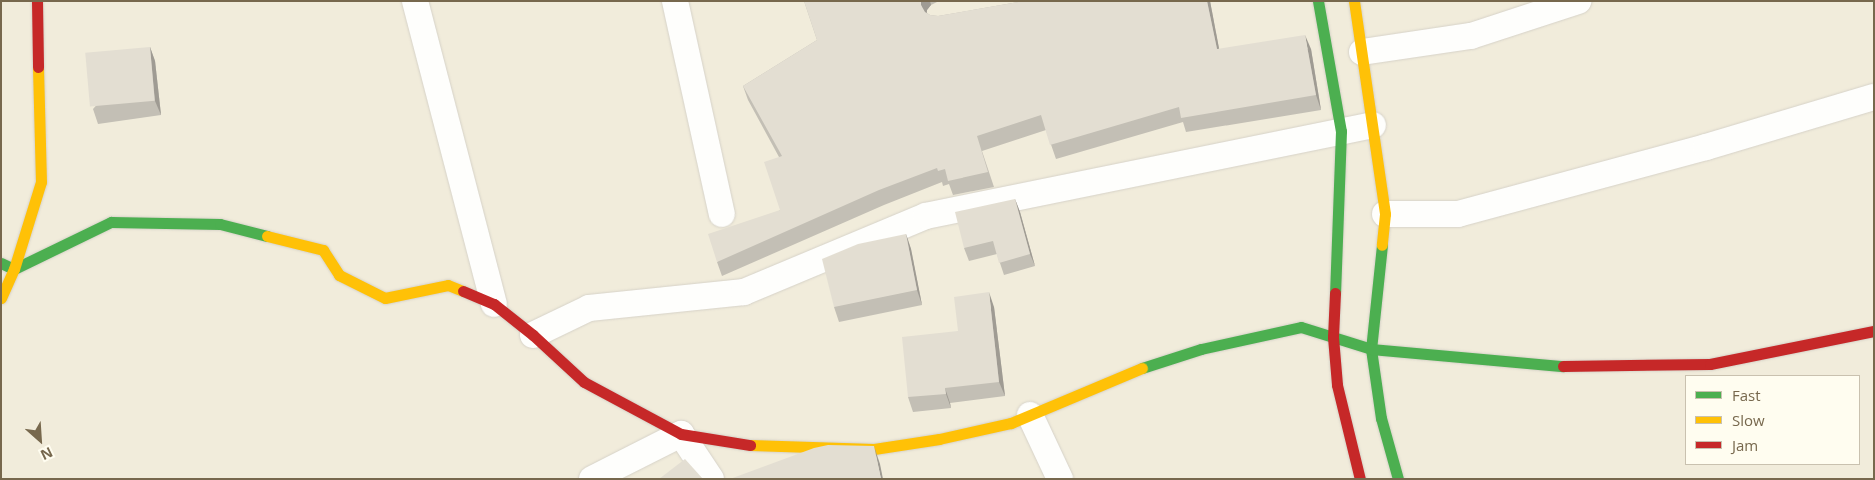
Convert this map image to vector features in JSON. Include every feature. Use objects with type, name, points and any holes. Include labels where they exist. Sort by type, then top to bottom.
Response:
[{"type":"street","points":[[1,298],[14,268],[41,182],[37,1]]},
{"type":"street","points":[[415,1],[494,304]]},
{"type":"street","points":[[675,1],[722,214]]},
{"type":"street","points":[[1318,1],[1341,131],[1333,337],[1337,385],[1360,479]]},
{"type":"street","points":[[1354,1],[1385,214],[1371,349],[1381,418],[1398,479]]},
{"type":"street","points":[[1362,52],[1471,36],[1578,1]]},
{"type":"street","points":[[1385,214],[1458,214],[1706,147],[1874,97]]},
{"type":"street","points":[[533,335],[589,308],[744,292],[926,216],[1373,125]]},
{"type":"street","points":[[14,268],[111,222],[220,224],[323,250],[339,275],[385,298],[448,285],[494,304],[533,335],[584,382],[681,434],[735,444],[874,449],[939,439],[1011,423],[1138,369],[1201,349],[1301,327],[1371,349],[1553,366],[1710,364],[1874,331]]},
{"type":"street","points":[[1,262],[14,268]]},
{"type":"street","points":[[1030,415],[1060,479]]},
{"type":"street","points":[[592,479],[681,434]]},
{"type":"street","points":[[681,434],[711,479]]},
{"type":"shaded area","points":[[1,1],[1874,1],[1874,479],[1,479]]},
{"type":"building","points":[[804,1],[921,1],[925,12],[938,16],[1024,1],[1207,1],[1217,49],[1305,35],[1316,95],[1181,118],[1179,107],[1050,145],[1041,115],[977,136],[988,172],[948,181],[945,169],[938,171],[937,168],[879,190],[717,262],[708,234],[780,210],[764,162],[782,156],[743,86],[817,40]]},
{"type":"building","points":[[150,47],[155,101],[90,106],[85,53]]},
{"type":"building","points":[[1015,199],[1030,254],[999,263],[993,241],[964,248],[955,212]]},
{"type":"building","points":[[906,234],[917,290],[834,307],[822,259],[858,244]]},
{"type":"building","points":[[989,292],[999,382],[945,388],[946,394],[908,397],[902,337],[958,331],[954,297]]},
{"type":"building","points":[[828,445],[874,446],[881,479],[730,479],[814,448]]},
{"type":"building","points":[[685,459],[703,479],[659,479]]},
{"type":"traffic: fast","points":[[1318,1],[1341,131],[1335,293]]},
{"type":"traffic: fast","points":[[1,263],[14,269],[111,222],[220,224],[267,236]]},
{"type":"traffic: fast","points":[[1382,245],[1371,349],[1381,418],[1398,479]]},
{"type":"traffic: fast","points":[[1142,368],[1201,349],[1301,327],[1371,349],[1563,366]]},
{"type":"traffic: slow","points":[[1354,1],[1385,214],[1382,245]]},
{"type":"traffic: slow","points":[[1,298],[14,269],[41,182],[38,67]]},
{"type":"traffic: slow","points":[[267,236],[323,250],[339,275],[385,298],[448,285],[463,291]]},
{"type":"traffic: slow","points":[[750,445],[874,449],[939,439],[1011,423],[1142,368]]},
{"type":"traffic: jam","points":[[37,1],[38,67]]},
{"type":"traffic: jam","points":[[463,291],[494,304],[533,335],[584,382],[681,434],[750,445]]},
{"type":"traffic: jam","points":[[1335,293],[1333,337],[1337,385],[1360,479]]},
{"type":"traffic: jam","points":[[1563,366],[1710,364],[1874,331]]}]
